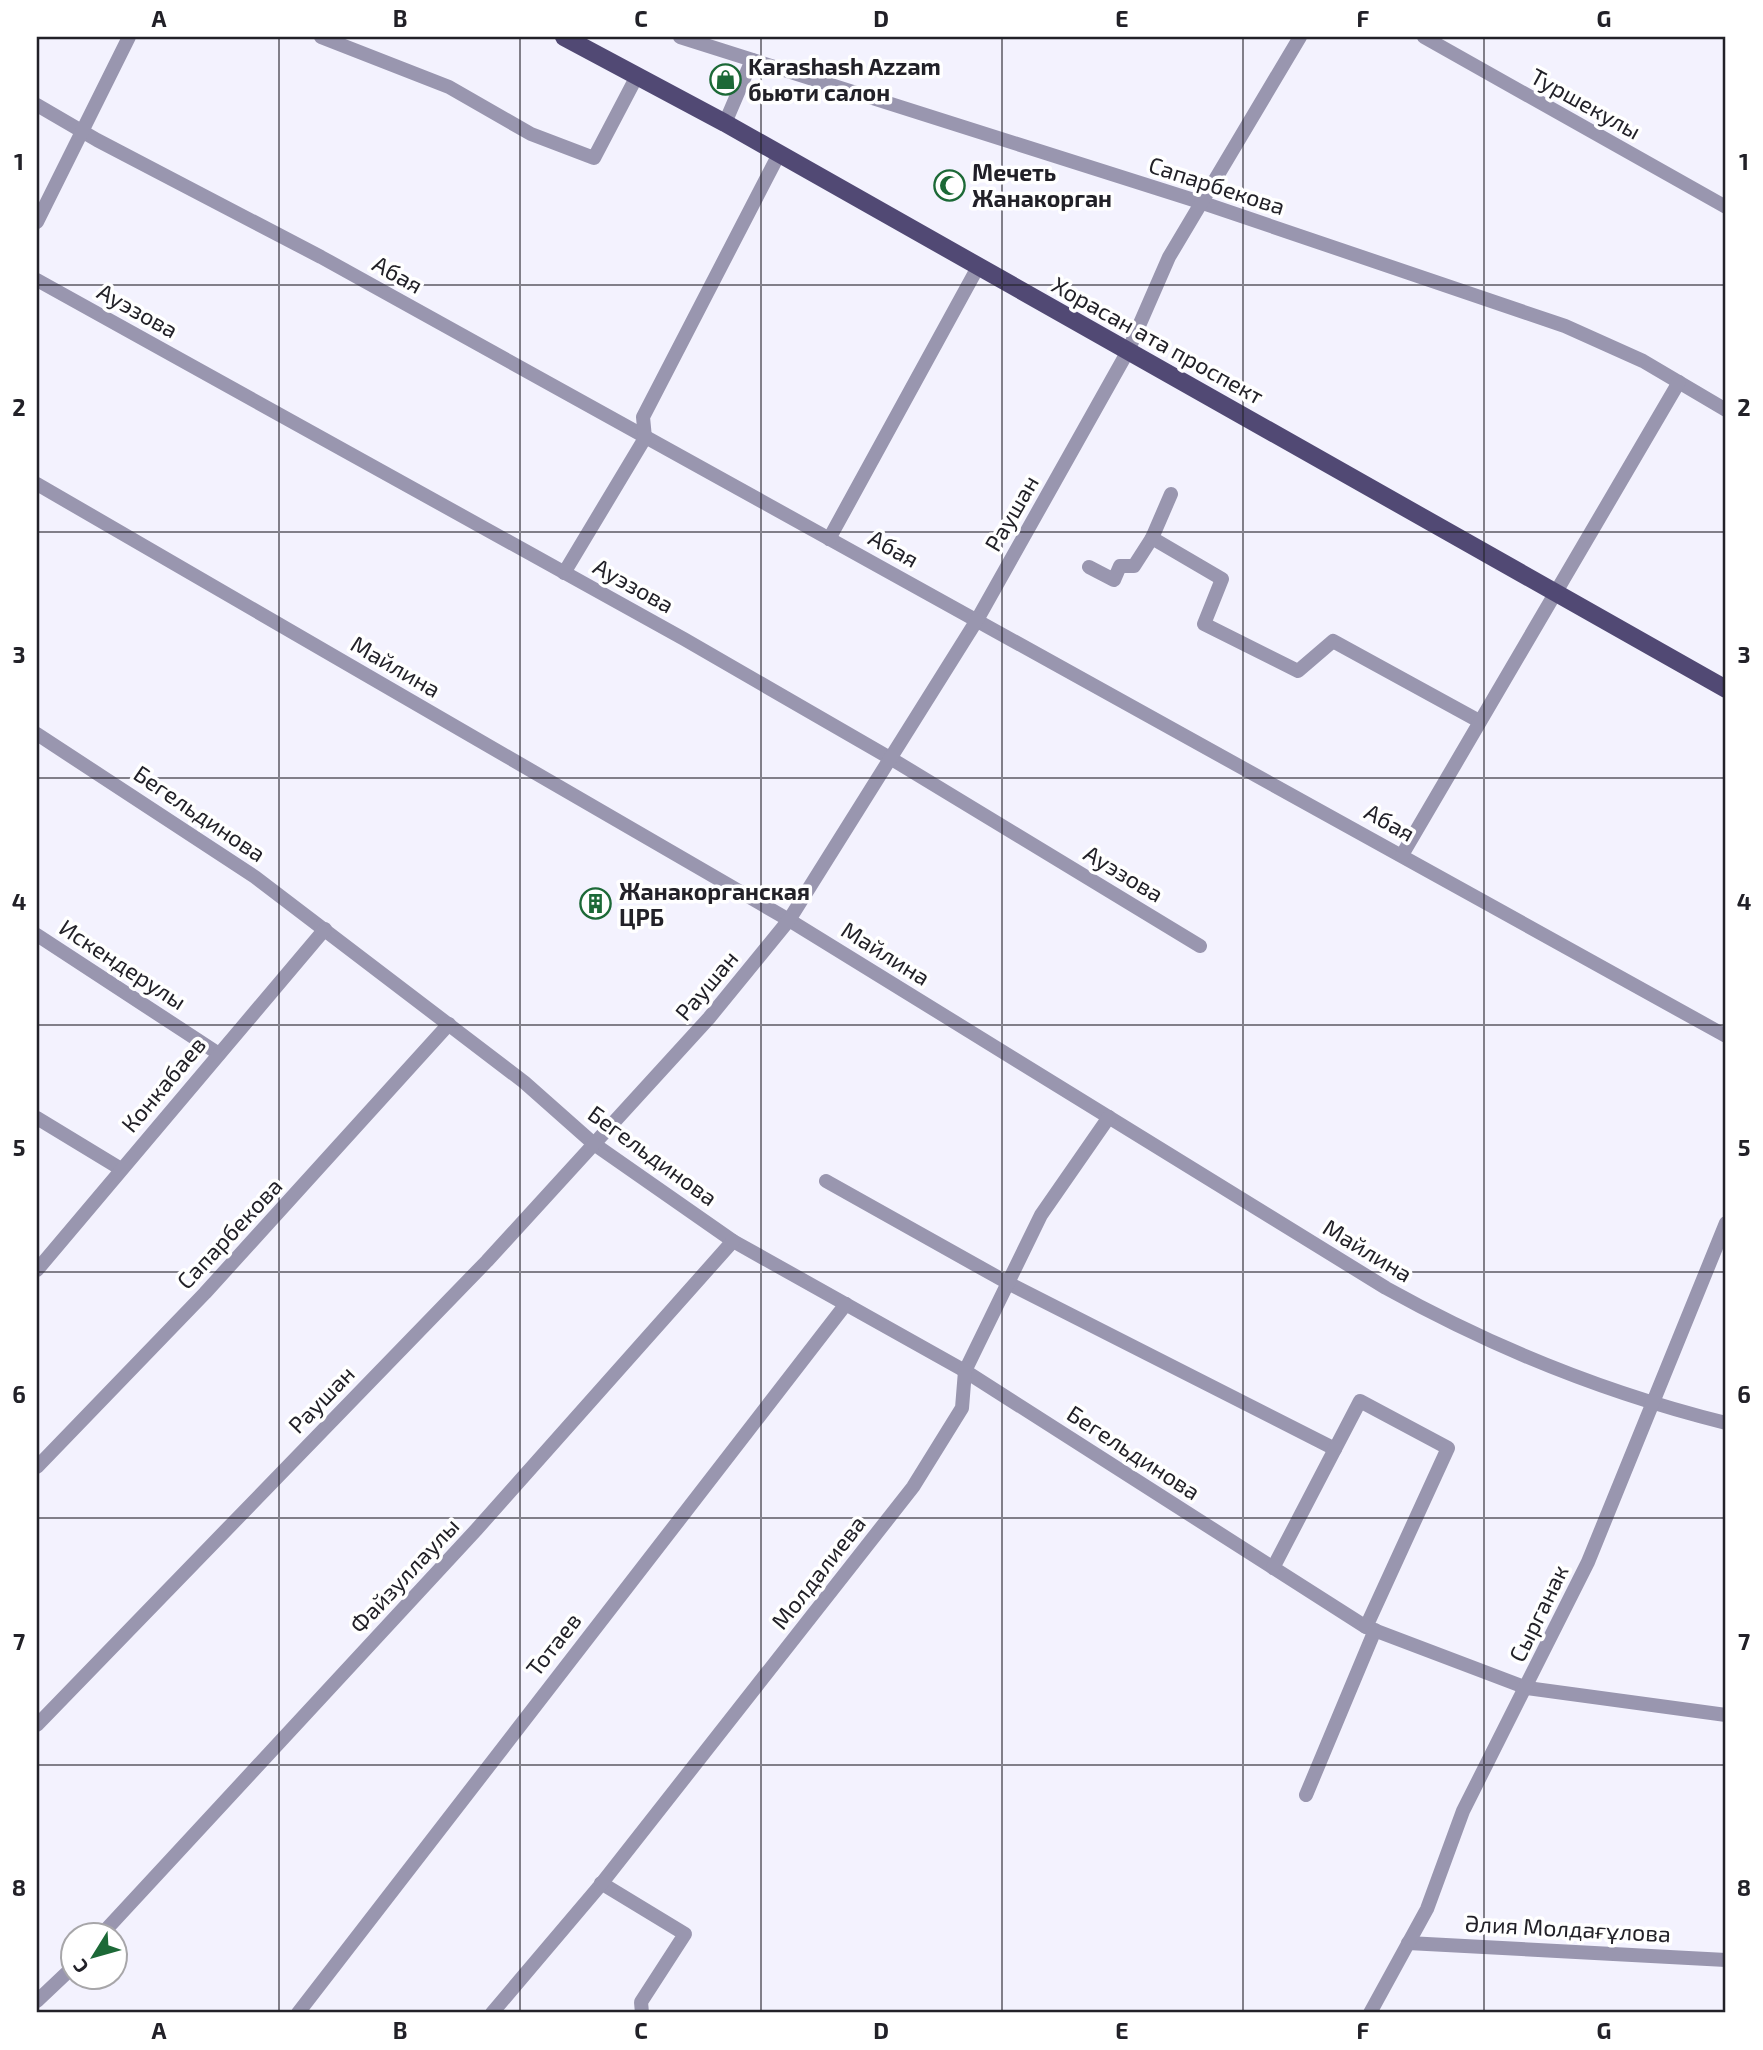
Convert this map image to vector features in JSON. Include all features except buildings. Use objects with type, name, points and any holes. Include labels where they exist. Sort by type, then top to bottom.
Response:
[{"type":"main road","name":"Хорасан ата проспект","points":[[565,37],[725,123],[1726,689]]},
{"type":"street","points":[[37,222],[129,37]]},
{"type":"street","points":[[321,37],[449,86],[531,134],[594,158],[637,76]]},
{"type":"street","name":"Сапарбекова","points":[[680,37],[1200,202],[1565,326],[1643,361],[1726,410]]},
{"type":"street","name":"Раушан","points":[[37,1725],[487,1261],[709,1018],[789,920],[977,620],[1128,351],[1169,257],[1300,37]]},
{"type":"street","name":"Туршекулы","points":[[1424,37],[1726,207]]},
{"type":"street","points":[[725,123],[752,60]]},
{"type":"street","name":"Абая","points":[[37,105],[321,257],[1726,1036]]},
{"type":"street","points":[[564,573],[645,438],[643,417],[779,154]]},
{"type":"street","points":[[829,539],[978,267]]},
{"type":"street","name":"Ауэзова","points":[[37,280],[890,758],[1200,946]]},
{"type":"street","points":[[1402,855],[1679,382]]},
{"type":"street","name":"Майлина","points":[[37,484],[789,920],[1387,1288],[1460,1328],[1652,1402],[1726,1423]]},
{"type":"street","points":[[1088,567],[1114,580],[1120,566],[1134,566],[1152,538],[1171,494]]},
{"type":"street","points":[[1152,538],[1222,579],[1204,624],[1297,671],[1333,640],[1479,721]]},
{"type":"street","name":"Бегельдинова","points":[[37,734],[255,877],[524,1082],[594,1144],[733,1241],[965,1371],[1370,1628],[1527,1688],[1726,1715]]},
{"type":"street","name":"Конкабаев","points":[[37,1270],[325,929]]},
{"type":"street","name":"Искендерулы","points":[[37,935],[219,1054]]},
{"type":"street","name":"Сапарбекова","points":[[37,1467],[205,1293],[449,1024]]},
{"type":"street","name":"Молдалиева","points":[[492,2013],[601,1884],[913,1487],[962,1408],[965,1371],[1041,1215],[1109,1117]]},
{"type":"street","points":[[37,1118],[121,1168]]},
{"type":"street","points":[[826,1181],[1008,1283],[1335,1449]]},
{"type":"street","name":"Сырганак","points":[[1370,2013],[1427,1909],[1463,1811],[1588,1562],[1726,1223]]},
{"type":"street","name":"Файзуллаулы","points":[[115,1920],[476,1530],[733,1241]]},
{"type":"street","name":"Тотаев","points":[[298,2013],[846,1304]]},
{"type":"street","points":[[1273,1568],[1360,1401],[1447,1448],[1370,1628],[1306,1795]]},
{"type":"street","points":[[601,1884],[685,1934],[641,2002],[642,2013]]},
{"type":"street","name":"Әлия Молдағұлова","points":[[1408,1943],[1726,1960]]},
{"type":"street","points":[[37,2001],[60,1979]]},
{"type":"place","name":"Karashash Azzam бьюти салон","points":[[725,79]]},
{"type":"place","name":"Мечеть Жанакорган","points":[[949,185]]},
{"type":"place","name":"Жанакорганская ЦРБ","points":[[596,904]]}]
